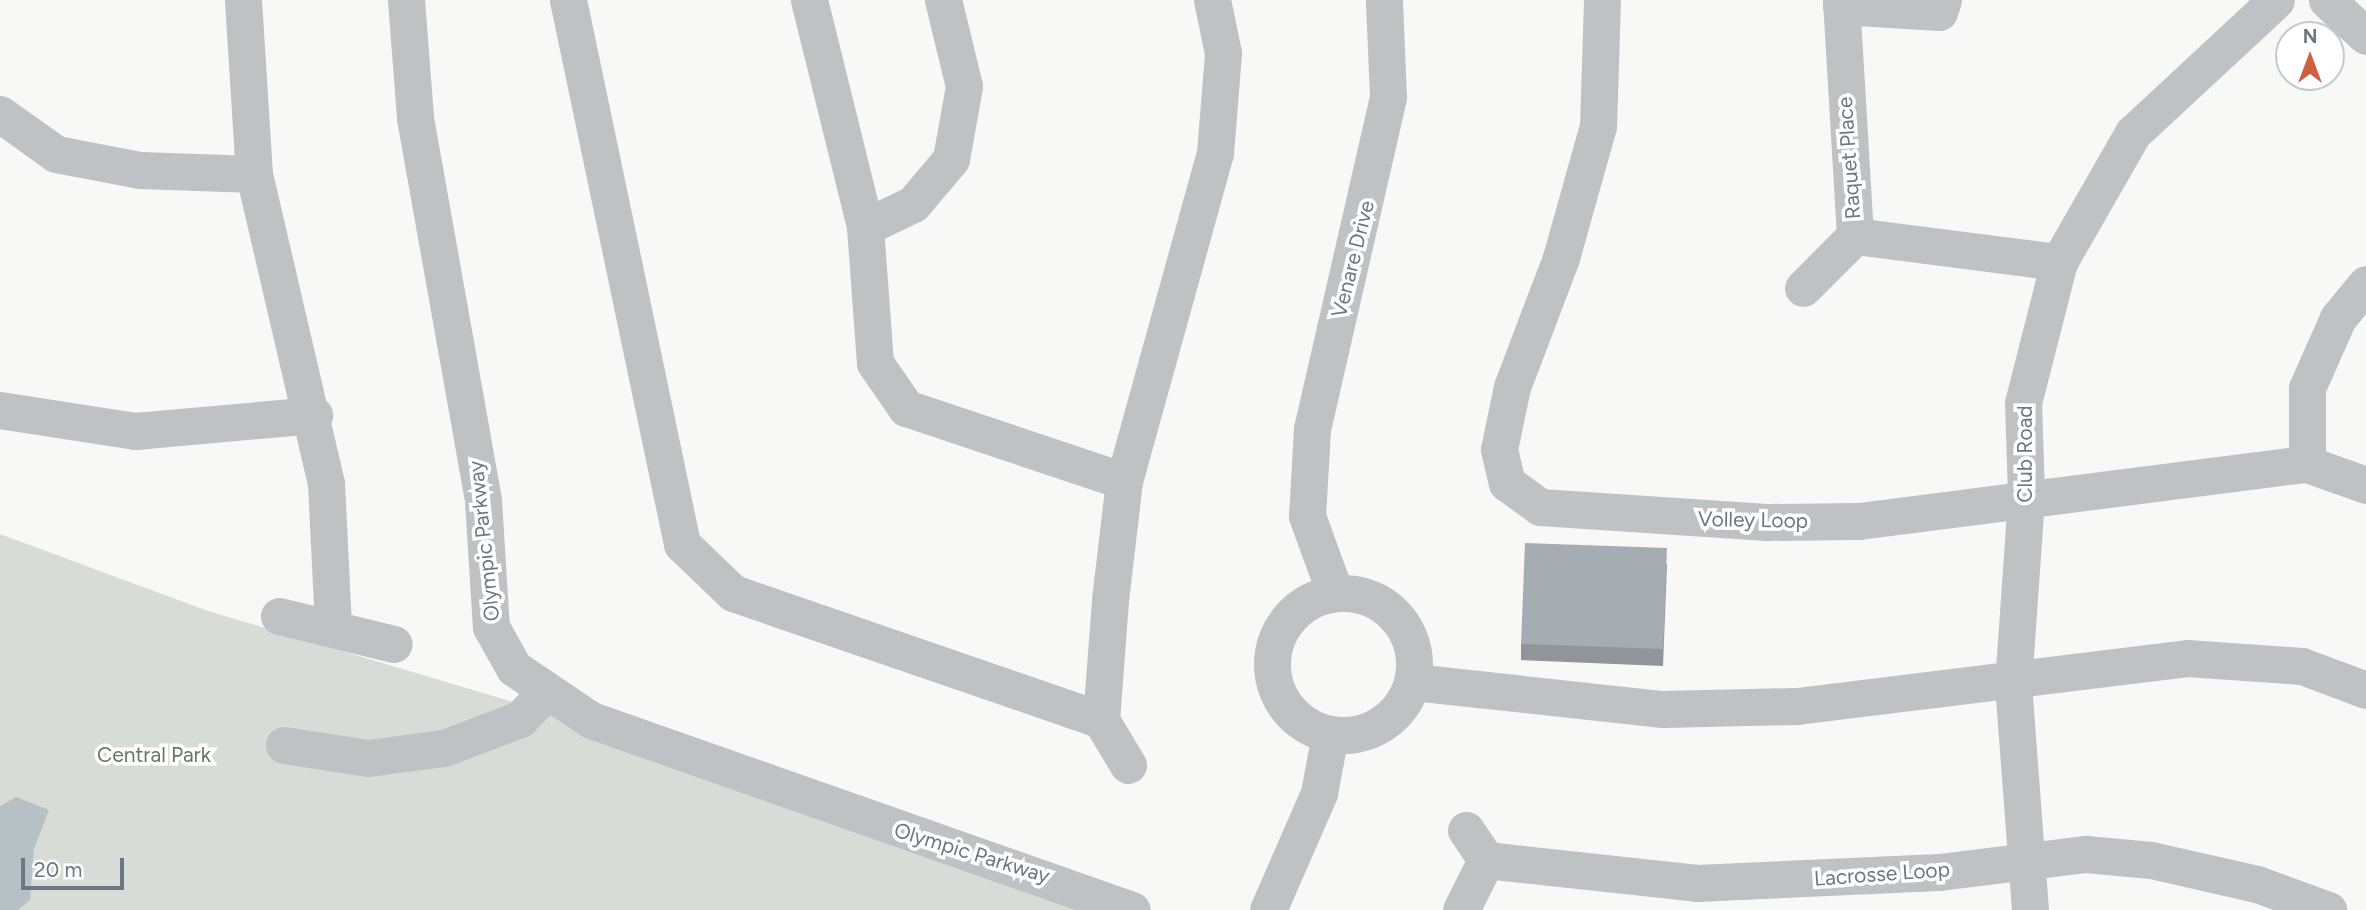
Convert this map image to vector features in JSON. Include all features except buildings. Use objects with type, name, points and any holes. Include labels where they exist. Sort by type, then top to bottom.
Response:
[{"type":"street","points":[[243,0],[254,174],[314,415],[326,483],[333,625]]},
{"type":"street","name":"Olympic Parkway","points":[[406,0],[415,118],[483,501],[491,627],[514,668],[590,720],[700,761],[1049,876],[1132,910]]},
{"type":"street","points":[[568,0],[682,544],[733,593],[1101,720]]},
{"type":"street","points":[[809,0],[865,227],[875,363],[906,408],[1124,481]]},
{"type":"street","points":[[865,227],[913,204],[951,159],[964,86],[943,0]]},
{"type":"street","points":[[1128,765],[1101,720],[1124,481],[1215,153],[1223,53],[1212,0]]},
{"type":"street","name":"Venare Drive","points":[[1335,593],[1307,516],[1312,429],[1388,97],[1384,0]]},
{"type":"street","name":"Volley Loop","points":[[1602,0],[1598,126],[1561,258],[1512,387],[1499,449],[1507,484],[1540,507],[1574,513],[1767,522],[1859,521],[2026,496],[2307,464]]},
{"type":"street","points":[[1841,3],[1939,12],[1943,0]]},
{"type":"street","name":"Club Road","points":[[2030,910],[2013,684],[2026,496],[2023,403],[2059,262],[2133,133],[2276,0]]},
{"type":"street","points":[[2327,0],[2366,36]]},
{"type":"street","name":"Raquet Place","points":[[1841,3],[1855,236],[2059,262]]},
{"type":"street","points":[[0,114],[55,154],[140,170],[254,174]]},
{"type":"street","points":[[1803,288],[1855,236]]},
{"type":"street","points":[[2366,284],[2338,317],[2307,388],[2307,464],[2366,485]]},
{"type":"street","points":[[0,410],[135,431],[314,415]]},
{"type":"street","points":[[1335,593],[1380,602],[1397,617],[1415,659],[1413,682],[1390,718],[1372,729],[1330,734],[1309,726],[1284,703],[1272,672],[1272,650],[1294,611],[1335,593]]},
{"type":"street","points":[[279,616],[333,625],[394,644]]},
{"type":"street","points":[[1413,682],[1663,709],[1809,705],[2013,684],[2187,658],[2302,666],[2366,690]]},
{"type":"street","points":[[285,745],[368,758],[444,748],[520,719],[546,692]]},
{"type":"street","points":[[1268,910],[1319,793],[1330,734]]},
{"type":"street","name":"Lacrosse Loop","points":[[1461,910],[1476,845],[1697,883],[1926,873],[2025,858],[2151,860],[2257,884],[2328,910]]},
{"type":"green space","name":"Central Park","points":[[0,534],[208,611],[550,713],[1088,910],[0,910]]},
{"type":"shaded area","points":[[16,797],[49,810],[34,849],[30,900],[18,910],[0,910],[0,806]]}]
